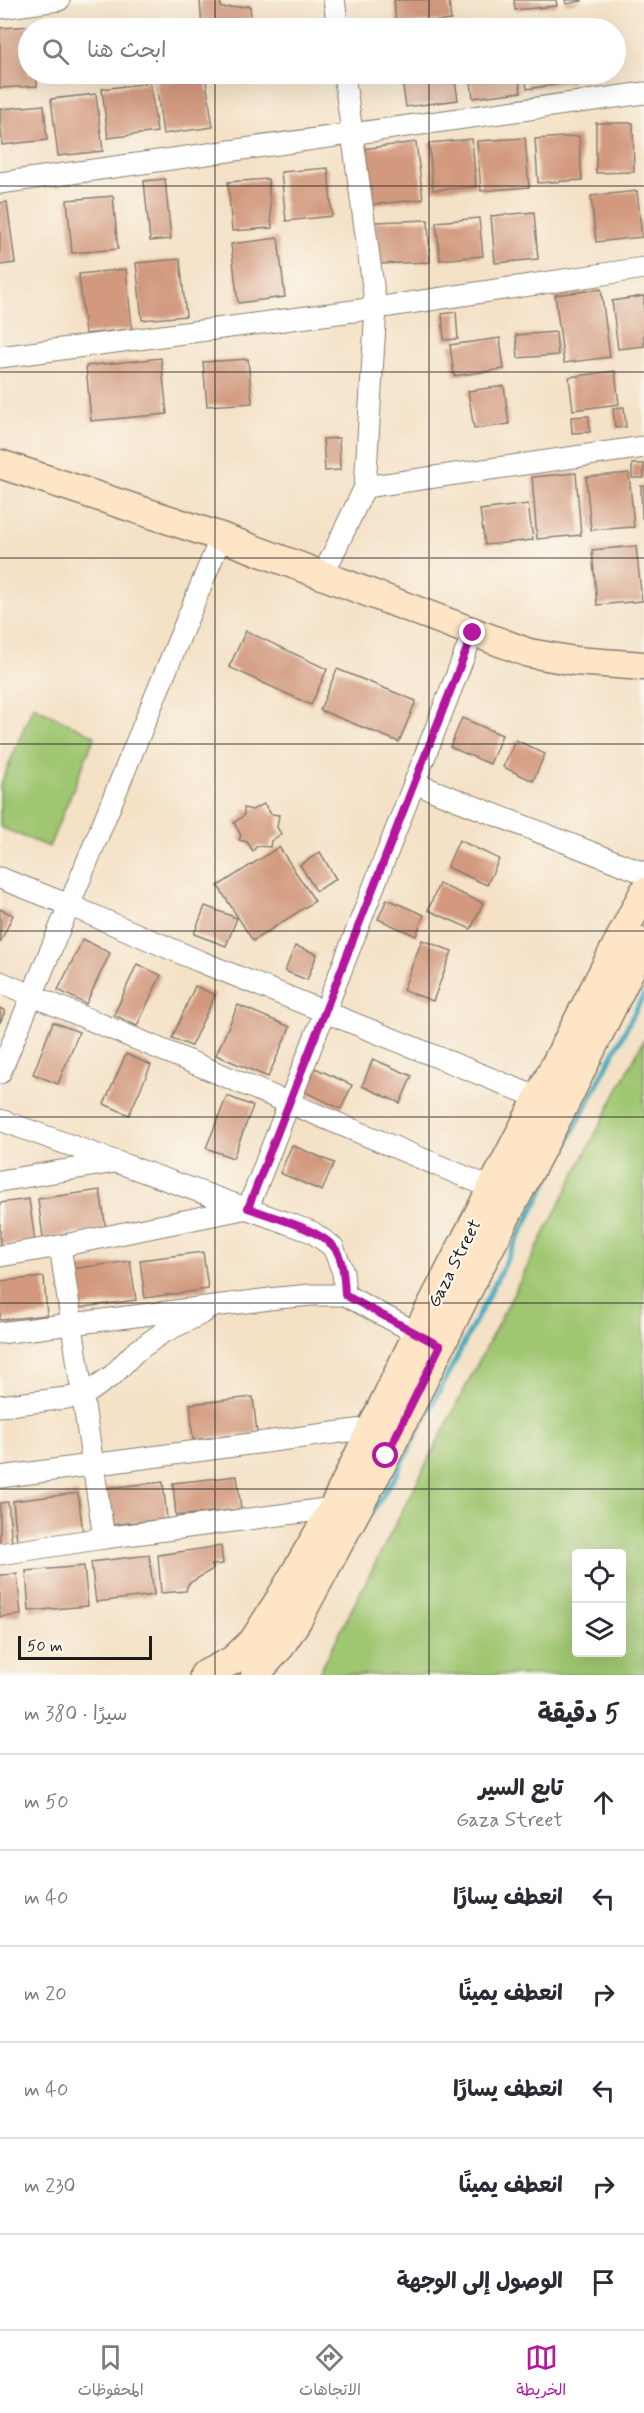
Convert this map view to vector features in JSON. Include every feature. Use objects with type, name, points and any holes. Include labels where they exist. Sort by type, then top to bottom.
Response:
[{"type":"main road","points":[[0,464],[220,537],[529,653],[575,661],[644,666]]},
{"type":"main road","name":"Gaza Street","points":[[255,1675],[280,1647],[298,1619],[386,1456],[429,1339],[492,1188],[644,892]]},
{"type":"main road","name":"Gaza Street","points":[[204,1675],[233,1660],[254,1640],[278,1602],[333,1508],[371,1428],[429,1339],[562,1107],[644,942]]},
{"type":"street","points":[[0,9],[59,0]]},
{"type":"street","points":[[334,0],[337,18]]},
{"type":"street","points":[[322,577],[365,487],[376,308],[345,84]]},
{"type":"street","points":[[0,183],[351,132],[644,93]]},
{"type":"street","points":[[0,357],[376,308],[644,268]]},
{"type":"street","points":[[365,487],[644,447]]},
{"type":"street","points":[[0,1073],[220,537]]},
{"type":"street","points":[[248,1208],[473,633]]},
{"type":"street","points":[[414,783],[644,873]]},
{"type":"street","points":[[0,878],[539,1098]]},
{"type":"street","points":[[0,982],[492,1188]]},
{"type":"street","points":[[0,1120],[312,1232],[333,1247],[343,1272],[345,1295]]},
{"type":"street","points":[[0,1181],[119,1161]]},
{"type":"street","points":[[0,1256],[248,1208]]},
{"type":"street","points":[[60,1246],[104,1538]]},
{"type":"street","points":[[0,1333],[219,1305],[311,1295],[345,1295],[429,1339]]},
{"type":"street","points":[[0,1406],[83,1396],[113,1375],[134,1353],[162,1333],[219,1305]]},
{"type":"street","points":[[0,1477],[371,1428]]},
{"type":"street","points":[[0,1554],[333,1508]]},
{"type":"green space","points":[[33,706],[95,736],[49,847],[0,827],[0,786]]},
{"type":"green space","points":[[644,1039],[644,1675],[318,1675]]},
{"type":"building","points":[[200,0],[220,0],[221,8],[250,6],[251,18],[201,18]]},
{"type":"building","points":[[394,0],[449,0],[451,18],[395,18]]},
{"type":"building","points":[[514,0],[556,0],[557,6],[515,10]]},
{"type":"building","points":[[565,0],[581,0],[582,1],[566,4]]},
{"type":"building","points":[[18,27],[18,84],[37,84],[37,86],[0,88],[0,28]]},
{"type":"building","points":[[150,84],[157,132],[108,138],[102,89]]},
{"type":"building","points":[[156,84],[206,84],[213,127],[163,134]]},
{"type":"building","points":[[403,84],[456,84],[458,100],[406,107]]},
{"type":"building","points":[[471,84],[520,84],[521,92],[473,98]]},
{"type":"building","points":[[526,84],[560,84],[527,89]]},
{"type":"building","points":[[96,94],[103,151],[58,156],[51,99]]},
{"type":"building","points":[[44,105],[47,140],[2,145],[0,109]]},
{"type":"building","points":[[596,123],[633,123],[634,172],[596,173]]},
{"type":"building","points":[[579,136],[582,180],[538,183],[535,139]]},
{"type":"building","points":[[525,138],[529,187],[481,191],[477,141]]},
{"type":"building","points":[[472,139],[476,187],[433,190],[429,143]]},
{"type":"building","points":[[416,142],[423,199],[369,205],[362,149]]},
{"type":"building","points":[[328,168],[332,216],[286,221],[281,172]]},
{"type":"building","points":[[165,179],[171,239],[150,241],[144,181]]},
{"type":"building","points":[[268,179],[272,228],[232,231],[228,182]]},
{"type":"building","points":[[637,191],[642,237],[596,242],[591,196]]},
{"type":"building","points":[[113,196],[118,249],[72,253],[67,200]]},
{"type":"building","points":[[7,202],[15,263],[0,265],[0,203]]},
{"type":"building","points":[[534,212],[538,259],[495,263],[491,216]]},
{"type":"building","points":[[479,218],[483,256],[440,260],[436,222]]},
{"type":"building","points":[[428,220],[430,262],[377,264],[375,222]]},
{"type":"building","points":[[278,238],[285,297],[238,303],[231,244]]},
{"type":"building","points":[[180,259],[186,316],[142,320],[136,263]]},
{"type":"building","points":[[126,269],[132,329],[85,334],[79,274]]},
{"type":"building","points":[[601,289],[610,357],[564,363],[555,295]]},
{"type":"building","points":[[644,296],[644,346],[618,349],[612,301]]},
{"type":"building","points":[[456,312],[458,339],[444,340],[442,314]]},
{"type":"building","points":[[556,332],[558,355],[518,358],[516,335]]},
{"type":"building","points":[[500,338],[504,369],[454,376],[450,345]]},
{"type":"building","points":[[161,358],[167,414],[91,421],[86,366]]},
{"type":"building","points":[[248,359],[252,403],[207,406],[203,362]]},
{"type":"building","points":[[615,371],[619,404],[573,410],[569,377]]},
{"type":"building","points":[[504,386],[509,424],[474,429],[468,391]]},
{"type":"building","points":[[624,407],[626,427],[615,428],[613,408]]},
{"type":"building","points":[[589,416],[590,432],[572,433],[571,417]]},
{"type":"building","points":[[339,438],[340,470],[325,471],[323,439]]},
{"type":"building","points":[[632,464],[644,464],[644,478],[632,478]]},
{"type":"building","points":[[576,473],[581,535],[537,539],[532,477]]},
{"type":"building","points":[[629,473],[634,527],[591,530],[586,477]]},
{"type":"building","points":[[641,486],[644,486],[644,518],[642,518]]},
{"type":"building","points":[[528,504],[533,540],[485,545],[480,510]]},
{"type":"building","points":[[636,546],[642,601],[597,605],[592,550]]},
{"type":"building","points":[[246,631],[327,669],[311,705],[229,667]]},
{"type":"building","points":[[337,669],[416,701],[399,742],[320,710]]},
{"type":"building","points":[[462,718],[502,735],[490,764],[450,747]]},
{"type":"building","points":[[516,740],[545,754],[533,781],[503,767]]},
{"type":"building","points":[[264,804],[271,814],[279,815],[277,827],[281,834],[271,841],[270,847],[257,846],[253,851],[247,842],[239,840],[241,835],[234,823],[244,815],[244,808],[252,810]]},
{"type":"building","points":[[459,840],[499,859],[487,885],[447,867]]},
{"type":"building","points":[[279,847],[315,901],[253,941],[218,886]]},
{"type":"building","points":[[320,852],[336,879],[316,891],[300,865]]},
{"type":"building","points":[[439,884],[483,903],[471,929],[428,910]]},
{"type":"building","points":[[387,899],[424,915],[416,936],[378,919]]},
{"type":"building","points":[[205,906],[237,918],[226,946],[194,934]]},
{"type":"building","points":[[0,909],[13,915],[0,943]]},
{"type":"building","points":[[83,939],[110,953],[86,1004],[58,990]]},
{"type":"building","points":[[422,940],[452,951],[433,1001],[403,990]]},
{"type":"building","points":[[295,946],[317,954],[307,980],[285,971]]},
{"type":"building","points":[[137,964],[161,975],[137,1026],[114,1015]]},
{"type":"building","points":[[195,986],[215,995],[191,1046],[172,1038]]},
{"type":"building","points":[[238,1005],[290,1027],[268,1077],[216,1055]]},
{"type":"building","points":[[0,1008],[5,1011],[0,1023]]},
{"type":"building","points":[[53,1022],[79,1032],[58,1084],[33,1074]]},
{"type":"building","points":[[126,1054],[151,1065],[129,1115],[104,1104]]},
{"type":"building","points":[[373,1059],[412,1076],[400,1103],[362,1086]]},
{"type":"building","points":[[315,1068],[352,1085],[341,1109],[303,1091]]},
{"type":"building","points":[[227,1096],[253,1106],[233,1158],[206,1148]]},
{"type":"building","points":[[292,1145],[334,1163],[322,1191],[280,1173]]},
{"type":"building","points":[[100,1190],[106,1229],[43,1238],[38,1199]]},
{"type":"building","points":[[29,1199],[35,1241],[0,1246],[0,1203]]},
{"type":"building","points":[[203,1252],[208,1289],[145,1298],[140,1260]]},
{"type":"building","points":[[130,1261],[136,1300],[77,1308],[71,1269]]},
{"type":"building","points":[[44,1277],[47,1315],[0,1320],[0,1281]]},
{"type":"building","points":[[253,1397],[257,1433],[193,1440],[190,1404]]},
{"type":"building","points":[[237,1476],[241,1509],[176,1516],[173,1483]]},
{"type":"building","points":[[163,1482],[167,1519],[109,1525],[105,1488]]},
{"type":"building","points":[[78,1493],[83,1533],[17,1541],[13,1501]]},
{"type":"building","points":[[8,1502],[12,1544],[0,1545],[0,1503]]},
{"type":"building","points":[[221,1546],[223,1564],[212,1565],[213,1569],[188,1584],[186,1591],[161,1593],[158,1555]]},
{"type":"building","points":[[149,1555],[154,1595],[96,1602],[91,1562]]},
{"type":"building","points":[[84,1566],[88,1606],[29,1611],[26,1571]]},
{"type":"building","points":[[17,1574],[21,1615],[0,1617],[0,1575]]},
{"type":"waterway","points":[[370,1515],[396,1475],[644,994]]},
{"type":"route","points":[[386,1456],[440,1346],[345,1295],[343,1272],[333,1247],[312,1232],[248,1208],[473,633]]}]
